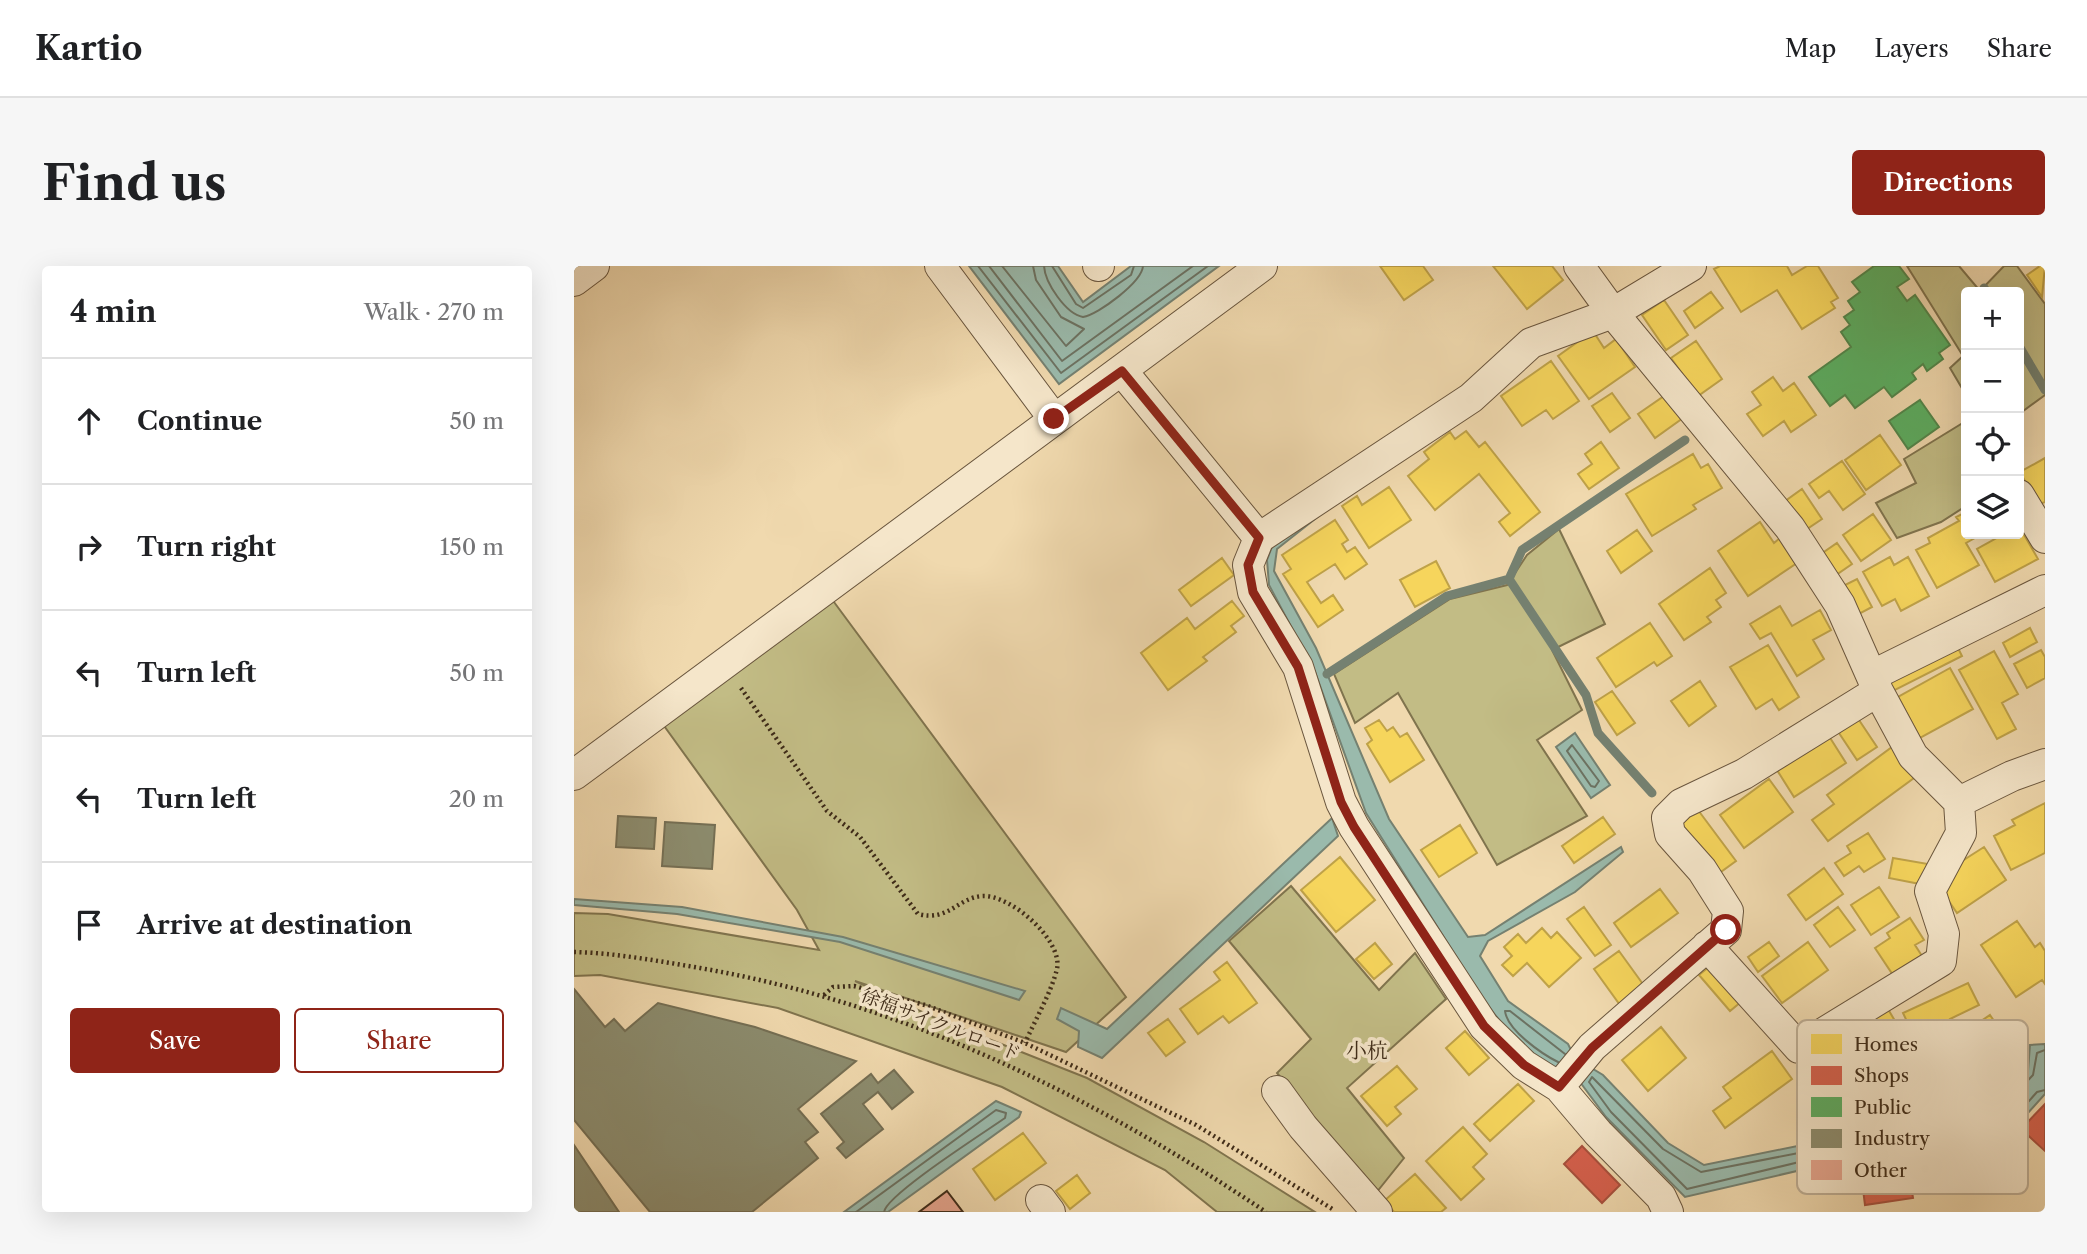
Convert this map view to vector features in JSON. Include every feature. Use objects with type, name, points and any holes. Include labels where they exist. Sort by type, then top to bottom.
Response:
[{"type":"street","points":[[574,281],[594,266]]},
{"type":"street","points":[[940,266],[1054,419]]},
{"type":"street","points":[[574,775],[1262,266]]},
{"type":"street","points":[[1580,266],[1613,313],[1790,528],[1840,605],[1913,755],[1959,802],[1961,833],[1930,891],[1944,934],[1941,961],[1845,1020]]},
{"type":"street","points":[[1668,1212],[1661,1197],[1598,1133],[1559,1087],[1524,1065],[1484,1026],[1354,827],[1341,802],[1298,667],[1253,592],[1248,565],[1259,538],[1471,398],[1531,343],[1613,313],[1691,266]]},
{"type":"street","points":[[1122,371],[1259,538]]},
{"type":"street","points":[[2024,503],[2045,538]]},
{"type":"street","points":[[1559,1087],[1592,1048],[1726,930],[1728,911],[1702,870],[1670,834],[1667,818],[1681,804],[1744,774],[1876,683],[2045,590]]},
{"type":"street","points":[[1959,802],[2012,776],[2045,764]]},
{"type":"street","points":[[1707,946],[1797,1046]]},
{"type":"street","points":[[1276,1091],[1303,1127],[1377,1212]]},
{"type":"path","points":[[724,664],[827,811],[860,837],[918,914],[933,918],[982,896],[1006,901],[1023,910],[1056,953],[1057,968],[1025,1043]]},
{"type":"path","name":"徐福サイクルロード","points":[[574,952],[642,958],[754,978],[823,995],[939,1035],[1074,1096],[1129,1126],[1266,1212]]},
{"type":"path","points":[[823,995],[832,987],[854,986],[925,1005],[1025,1043],[1196,1125],[1338,1212]]},
{"type":"shaded area","points":[[1907,266],[1959,266],[1977,287],[1961,287],[1961,353]]},
{"type":"shaded area","points":[[2004,266],[2017,266],[2045,304],[2045,395],[2024,410],[2024,287],[1984,287]]},
{"type":"shaded area","points":[[1961,358],[1961,387],[1950,368]]},
{"type":"shaded area","points":[[1961,424],[1961,509],[1941,522],[1897,538],[1876,503],[1916,483],[1904,459]]},
{"type":"shaded area","points":[[1559,529],[1605,624],[1552,650],[1582,710],[1537,740],[1587,816],[1497,865],[1398,693],[1355,723],[1334,674],[1450,599],[1507,585],[1527,555]]},
{"type":"shaded area","points":[[831,598],[1126,997],[1066,1052],[855,981],[933,1017],[1087,1078],[1204,1142],[1315,1212],[1217,1212],[1165,1170],[1002,1087],[778,1008],[600,975],[574,976],[574,913],[608,914],[819,950],[797,910],[662,723]]},
{"type":"shaded area","points":[[1291,886],[1379,990],[1415,953],[1446,999],[1347,1088],[1404,1158],[1376,1193],[1277,1073],[1311,1039],[1229,941]]},
{"type":"water","points":[[969,266],[1058,266],[1083,302],[1131,266],[1219,266],[1059,384]]},
{"type":"water","points":[[1368,477],[1277,549],[1274,571],[1316,648],[1389,819],[1468,937],[1485,935],[1621,847],[1623,852],[1575,892],[1488,941],[1480,956],[1508,1001],[1568,1044],[1575,1058],[1603,1075],[1668,1143],[1704,1165],[1797,1146],[1797,1171],[1685,1197],[1606,1117],[1577,1078],[1543,1062],[1510,1034],[1482,998],[1366,813],[1315,672],[1269,585],[1267,560],[1273,544]]},
{"type":"water","points":[[1575,733],[1610,785],[1591,798],[1556,747]]},
{"type":"water","points":[[1332,818],[1338,836],[1102,1058],[1078,1047],[1079,1031],[1057,1019],[1061,1008],[1107,1029]]},
{"type":"water","points":[[574,899],[682,907],[843,937],[1025,991],[1019,1000],[840,942],[677,914],[574,905]]},
{"type":"water","points":[[2045,1044],[2045,1094],[2028,1113],[2030,1045]]},
{"type":"water","points":[[996,1101],[1021,1112],[1019,1117],[888,1212],[844,1212]]},
{"type":"building: Homes","points":[[1380,266],[1423,266],[1433,280],[1404,300]]},
{"type":"building: Homes","points":[[1493,266],[1552,266],[1563,280],[1527,309]]},
{"type":"building: Homes","points":[[1720,266],[1787,266],[1792,275],[1807,266],[1818,266],[1838,298],[1831,302],[1835,308],[1802,329],[1777,290],[1741,312],[1714,269]]},
{"type":"building: Homes","points":[[2040,266],[2045,266],[2042,297],[2027,275]]},
{"type":"building: Homes","points":[[1711,292],[1723,308],[1695,328],[1684,311]]},
{"type":"building: Homes","points":[[1664,300],[1688,335],[1666,350],[1642,315]]},
{"type":"building: Homes","points":[[1593,331],[1604,348],[1616,339],[1635,367],[1589,399],[1558,356]]},
{"type":"building: Homes","points":[[1696,341],[1722,379],[1698,396],[1671,358]]},
{"type":"building: Homes","points":[[1551,361],[1579,401],[1553,419],[1546,410],[1522,426],[1501,396]]},
{"type":"building: Homes","points":[[1773,377],[1783,391],[1794,383],[1816,415],[1791,432],[1784,421],[1763,436],[1747,414],[1761,405],[1752,392]]},
{"type":"building: Homes","points":[[1612,393],[1630,418],[1610,432],[1592,406]]},
{"type":"building: Homes","points":[[1667,394],[1683,418],[1655,438],[1638,414]]},
{"type":"building: Homes","points":[[1466,431],[1479,447],[1485,442],[1540,512],[1510,536],[1499,522],[1510,513],[1479,474],[1435,510],[1408,476],[1429,459],[1424,452],[1450,432],[1455,439]]},
{"type":"building: Homes","points":[[1880,435],[1901,465],[1866,490],[1845,460]]},
{"type":"building: Homes","points":[[1601,442],[1619,468],[1589,489],[1578,474],[1592,464],[1585,454]]},
{"type":"building: Homes","points":[[1693,454],[1701,468],[1708,464],[1722,488],[1693,505],[1696,509],[1652,536],[1626,494]]},
{"type":"building: Homes","points":[[2045,458],[2045,502],[2038,505],[2024,479],[2024,470]]},
{"type":"building: Homes","points":[[1842,461],[1865,494],[1843,510],[1829,491],[1819,498],[1809,484]]},
{"type":"building: Homes","points":[[1389,487],[1411,520],[1369,548],[1342,506],[1357,496],[1362,505]]},
{"type":"building: Homes","points":[[1802,489],[1822,519],[1801,533],[1781,504]]},
{"type":"building: Homes","points":[[1873,514],[1891,540],[1861,561],[1843,535]]},
{"type":"building: Homes","points":[[1961,514],[1961,539],[1973,539],[1966,543],[1979,565],[1937,588],[1916,550],[1930,543],[1928,538],[1959,521],[1956,517]]},
{"type":"building: Homes","points":[[1335,520],[1348,540],[1342,544],[1347,552],[1355,547],[1367,564],[1345,579],[1335,564],[1307,582],[1321,603],[1333,595],[1343,610],[1318,627],[1283,574],[1291,569],[1282,555]]},
{"type":"building: Homes","points":[[1760,522],[1774,543],[1780,538],[1797,563],[1748,596],[1718,551]]},
{"type":"building: Homes","points":[[1637,530],[1652,551],[1621,573],[1607,551]]},
{"type":"building: Homes","points":[[2024,535],[2038,559],[1995,582],[1977,549],[1995,539],[2024,539]]},
{"type":"building: Homes","points":[[1837,543],[1852,564],[1836,575],[1821,554]]},
{"type":"building: Homes","points":[[1890,557],[1894,565],[1908,557],[1929,596],[1901,611],[1895,599],[1882,606],[1863,572]]},
{"type":"building: Homes","points":[[1222,558],[1234,575],[1191,606],[1179,590]]},
{"type":"building: Homes","points":[[1436,561],[1450,588],[1415,607],[1400,580]]},
{"type":"building: Homes","points":[[1710,568],[1726,593],[1716,600],[1721,607],[1707,617],[1711,622],[1684,640],[1659,604]]},
{"type":"building: Homes","points":[[1857,579],[1872,607],[1857,615],[1841,587]]},
{"type":"building: Homes","points":[[1232,601],[1244,616],[1231,626],[1236,632],[1203,657],[1207,661],[1168,690],[1141,653],[1187,618],[1195,629]]},
{"type":"building: Homes","points":[[1780,606],[1792,626],[1820,610],[1831,630],[1813,640],[1824,659],[1797,676],[1771,633],[1760,639],[1750,624]]},
{"type":"building: Homes","points":[[1650,623],[1672,656],[1657,666],[1654,662],[1616,687],[1597,658]]},
{"type":"building: Homes","points":[[2030,628],[2037,642],[2010,657],[2003,643]]},
{"type":"building: Homes","points":[[1768,645],[1799,697],[1779,710],[1772,699],[1756,709],[1730,667]]},
{"type":"building: Homes","points":[[1957,646],[1962,656],[1893,691],[1888,680]]},
{"type":"building: Homes","points":[[2041,650],[2045,657],[2045,678],[2027,688],[2014,664]]},
{"type":"building: Homes","points":[[1994,651],[2018,694],[2002,703],[2016,729],[1997,739],[1959,670]]},
{"type":"building: Homes","points":[[1950,668],[1973,709],[1920,738],[1898,697]]},
{"type":"building: Homes","points":[[1700,681],[1716,706],[1689,726],[1671,701]]},
{"type":"building: Homes","points":[[1612,691],[1635,723],[1617,735],[1595,702]]},
{"type":"building: Homes","points":[[1857,717],[1877,747],[1857,760],[1837,730]]},
{"type":"building: Homes","points":[[1379,720],[1387,731],[1393,727],[1400,737],[1407,733],[1424,760],[1390,782],[1367,744],[1372,740],[1365,728]]},
{"type":"building: Homes","points":[[1827,733],[1846,763],[1794,797],[1775,767]]},
{"type":"building: Homes","points":[[1892,747],[1914,778],[1828,841],[1812,820],[1834,804],[1827,795]]},
{"type":"building: Homes","points":[[1769,779],[1793,812],[1744,848],[1720,815]]},
{"type":"building: Homes","points":[[2045,803],[2045,853],[2011,870],[1994,836],[2015,825],[2012,820]]},
{"type":"building: Homes","points":[[1698,810],[1736,861],[1718,874],[1681,823]]},
{"type":"building: Homes","points":[[1603,817],[1615,834],[1574,863],[1562,846]]},
{"type":"building: Homes","points":[[1460,825],[1477,853],[1439,877],[1421,850]]},
{"type":"building: Homes","points":[[1868,833],[1885,859],[1864,872],[1859,866],[1844,876],[1835,863],[1851,853],[1847,846]]},
{"type":"building: Homes","points":[[1984,847],[2006,880],[1957,913],[1944,894],[1956,865]]},
{"type":"building: Homes","points":[[1340,857],[1375,900],[1336,932],[1301,890]]},
{"type":"building: Homes","points":[[1893,858],[1928,864],[1925,885],[1889,878]]},
{"type":"building: Homes","points":[[1824,868],[1843,894],[1806,920],[1788,895]]},
{"type":"building: Homes","points":[[1879,887],[1899,917],[1871,935],[1851,905]]},
{"type":"building: Homes","points":[[1660,889],[1678,913],[1631,947],[1614,923]]},
{"type":"building: Homes","points":[[1584,907],[1611,945],[1595,956],[1567,919]]},
{"type":"building: Homes","points":[[1838,907],[1855,930],[1830,947],[1814,925]]},
{"type":"building: Homes","points":[[1910,918],[1924,940],[1915,945],[1922,956],[1893,975],[1875,948],[1890,938],[1887,933]]},
{"type":"building: Homes","points":[[2017,921],[2035,947],[2040,943],[2045,951],[2045,984],[2042,980],[2016,997],[1981,945]]},
{"type":"building: Homes","points":[[1542,928],[1551,938],[1557,932],[1581,958],[1549,987],[1527,963],[1513,976],[1502,965],[1512,956],[1504,947],[1518,934],[1526,943]]},
{"type":"building: Homes","points":[[1769,942],[1779,956],[1758,972],[1748,957]]},
{"type":"building: Homes","points":[[1808,942],[1828,970],[1782,1003],[1762,976]]},
{"type":"building: Homes","points":[[1375,943],[1392,964],[1374,979],[1356,959]]},
{"type":"building: Homes","points":[[1619,951],[1645,987],[1620,1005],[1594,969]]},
{"type":"building: Homes","points":[[1716,961],[1747,997],[1730,1011],[1699,975]]},
{"type":"building: Homes","points":[[1227,962],[1257,1003],[1229,1023],[1223,1016],[1198,1034],[1180,1009],[1220,980],[1214,972]]},
{"type":"building: Homes","points":[[1968,983],[1979,1005],[1950,1020],[1906,1020],[1903,1013]]},
{"type":"building: Homes","points":[[1885,1004],[1894,1020],[1859,1020]]},
{"type":"building: Homes","points":[[1168,1019],[1185,1042],[1166,1056],[1148,1033]]},
{"type":"building: Homes","points":[[1661,1027],[1686,1058],[1648,1091],[1622,1060]]},
{"type":"building: Homes","points":[[1465,1031],[1489,1058],[1469,1075],[1446,1048]]},
{"type":"building: Homes","points":[[1772,1051],[1792,1079],[1725,1128],[1713,1111],[1731,1098],[1723,1087]]},
{"type":"building: Homes","points":[[1397,1066],[1417,1089],[1395,1107],[1401,1114],[1387,1126],[1361,1096]]},
{"type":"building: Homes","points":[[1518,1084],[1534,1101],[1490,1141],[1474,1124]]},
{"type":"building: Homes","points":[[1463,1127],[1487,1154],[1473,1167],[1484,1179],[1461,1200],[1426,1161]]},
{"type":"building: Homes","points":[[1023,1133],[1046,1163],[995,1200],[973,1169]]},
{"type":"building: Homes","points":[[1415,1174],[1446,1208],[1441,1212],[1394,1212],[1384,1201]]},
{"type":"building: Homes","points":[[1077,1175],[1090,1193],[1070,1209],[1056,1191]]},
{"type":"building: Shops","points":[[2045,1104],[2045,1151],[2028,1135],[2028,1122]]},
{"type":"building: Shops","points":[[1582,1146],[1620,1185],[1602,1203],[1564,1164]]},
{"type":"building: Shops","points":[[1864,1194],[1912,1194],[1913,1198],[1865,1205]]},
{"type":"building: Public","points":[[1874,266],[1899,266],[1909,279],[1897,287],[1907,301],[1915,295],[1950,345],[1939,353],[1943,359],[1927,371],[1923,364],[1912,373],[1916,379],[1892,397],[1884,387],[1855,408],[1845,395],[1830,406],[1809,377],[1851,347],[1841,332],[1850,325],[1844,317],[1854,310],[1848,301],[1860,292],[1852,282]]},
{"type":"building: Public","points":[[1920,400],[1939,427],[1908,449],[1889,421]]},
{"type":"building: Industry","points":[[618,816],[656,818],[654,849],[616,847]]},
{"type":"building: Industry","points":[[665,822],[715,825],[712,869],[662,866]]},
{"type":"building: Industry","points":[[574,989],[605,1027],[614,1019],[625,1031],[658,1003],[755,1027],[856,1061],[798,1109],[818,1132],[805,1142],[818,1158],[752,1212],[650,1212],[574,1120]]},
{"type":"building: Industry","points":[[894,1070],[913,1092],[892,1109],[878,1092],[863,1104],[883,1129],[846,1158],[837,1148],[844,1142],[821,1114],[871,1074],[878,1083]]},
{"type":"building: Industry","points":[[574,1145],[619,1212],[574,1212]]},
{"type":"building: Other","points":[[947,1191],[963,1212],[919,1212]]},
{"type":"waterway","points":[[2021,350],[2045,390]]},
{"type":"waterway","points":[[1327,674],[1447,596],[1509,579],[1522,550],[1685,440]]},
{"type":"waterway","points":[[1509,579],[1586,695],[1598,733],[1652,793]]},
{"type":"district","name":"小杭","points":[[1367,1051]]},
{"type":"route","points":[[1054,419],[1122,371],[1259,538],[1248,565],[1253,592],[1298,667],[1341,802],[1354,827],[1484,1026],[1524,1065],[1559,1087],[1592,1048],[1726,930]]}]
